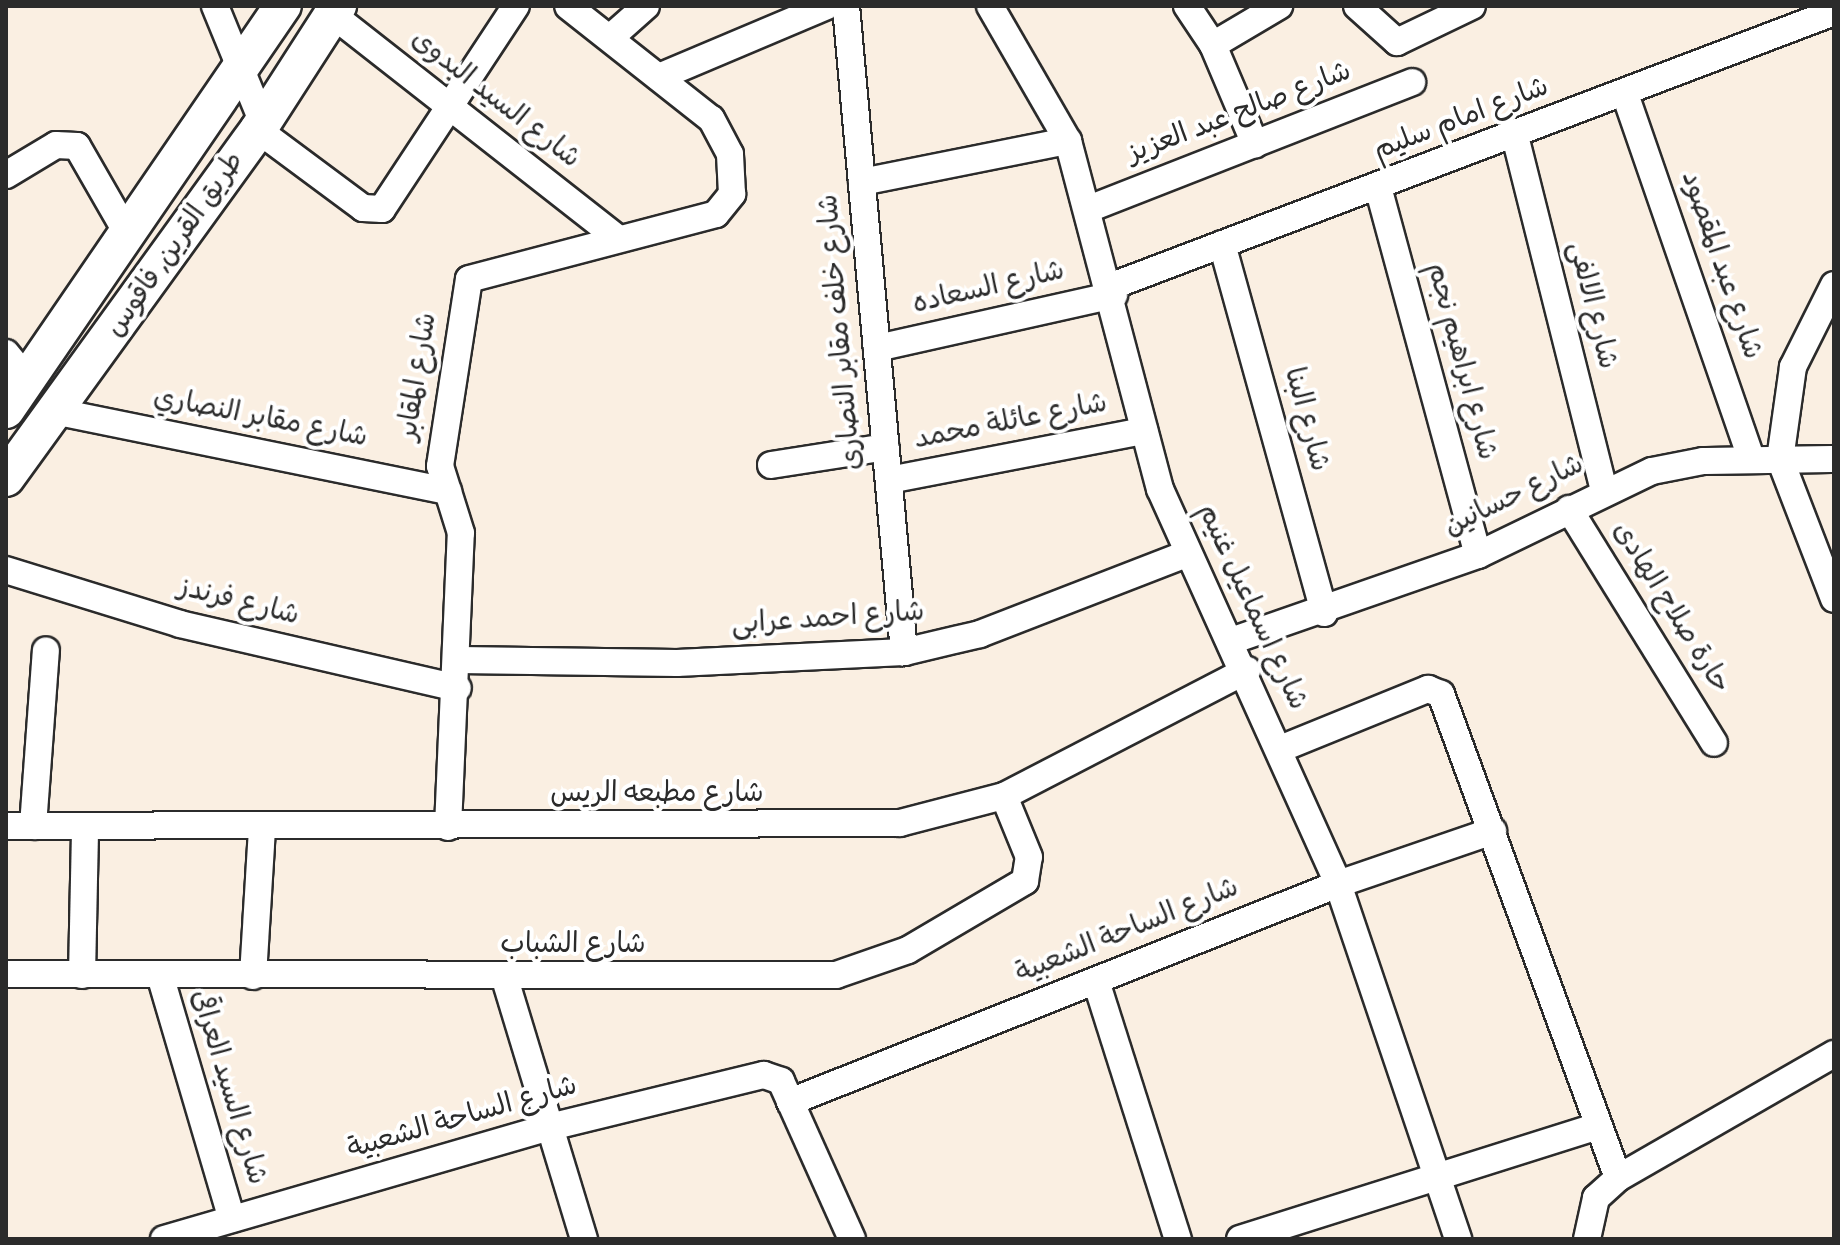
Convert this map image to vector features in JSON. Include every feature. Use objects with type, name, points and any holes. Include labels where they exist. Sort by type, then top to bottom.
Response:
[{"type":"main road","name":"طريق القرين, فاقوس","points":[[6,410],[239,77],[283,6]]},
{"type":"main road","name":"طريق القرين, فاقوس","points":[[6,478],[59,412],[261,126],[335,10]]},
{"type":"street","points":[[215,6],[239,77],[261,126],[375,211],[450,107],[516,6]]},
{"type":"street","points":[[568,6],[659,77],[720,130],[732,194],[716,214],[616,237]]},
{"type":"street","points":[[610,38],[646,6]]},
{"type":"street","points":[[659,77],[827,6]]},
{"type":"street","name":"شارع خلف مقابر النصارى","points":[[846,6],[904,652]]},
{"type":"street","name":"شارع اسماعيل غنيم","points":[[990,6],[1068,141],[1091,208],[1113,290],[1144,431],[1186,554],[1247,670],[1338,884],[1458,1239]]},
{"type":"street","points":[[1187,6],[1213,45],[1255,144]]},
{"type":"street","points":[[1213,45],[1279,6]]},
{"type":"street","points":[[1357,6],[1397,42],[1472,6]]},
{"type":"street","name":"شارع السيد البدوى","points":[[335,10],[450,107],[616,237]]},
{"type":"street","name":"شارع امام سليم","points":[[1113,290],[1222,244],[1515,136],[1834,12]]},
{"type":"street","name":"شارع صالح عبد العزيز","points":[[1091,208],[1412,82]]},
{"type":"street","name":"شارع عبد المقصود","points":[[1625,94],[1752,460]]},
{"type":"street","name":"شارع الالفى","points":[[1515,136],[1604,491]]},
{"type":"street","points":[[862,182],[1068,141]]},
{"type":"street","points":[[6,175],[56,145],[77,146],[127,233]]},
{"type":"street","name":"شارع ابراهيم نجم","points":[[1378,187],[1478,555]]},
{"type":"street","name":"شارع المقابر","points":[[448,827],[458,688],[461,533],[440,453],[469,279],[616,237]]},
{"type":"street","name":"شارع البنا","points":[[1222,244],[1324,613]]},
{"type":"street","points":[[1834,285],[1793,367],[1780,459],[1834,599]]},
{"type":"street","name":"شارع السعاده","points":[[877,348],[1113,290]]},
{"type":"street","points":[[6,353],[29,381]]},
{"type":"street","name":"شارع مقابر النصاري","points":[[59,412],[448,491]]},
{"type":"street","name":"شارع عائلة محمد","points":[[889,480],[1144,431]]},
{"type":"street","points":[[771,465],[886,447]]},
{"type":"street","name":"شارع حسانين","points":[[1231,641],[1324,613],[1478,555],[1604,491],[1677,465],[1834,459]]},
{"type":"street","name":"حارة صلاح الهادى","points":[[1569,509],[1714,743]]},
{"type":"street","name":"شارع احمد عرابى","points":[[459,660],[677,663],[904,652],[980,634],[1186,554]]},
{"type":"street","name":"شارع فرندز","points":[[6,570],[180,624],[458,688]]},
{"type":"street","points":[[33,826],[46,650]]},
{"type":"street","name":"شارع مطبعه الريس","points":[[6,826],[262,830],[844,828],[914,821],[1004,796],[1247,670]]},
{"type":"street","points":[[1280,749],[1428,689],[1441,694],[1618,1178]]},
{"type":"street","name":"شارع الشباب","points":[[6,974],[792,980],[872,966],[1025,881],[1029,857],[1004,796]]},
{"type":"street","points":[[82,975],[85,827]]},
{"type":"street","points":[[253,976],[262,830]]},
{"type":"street","name":"شارع الساحة الشعبية","points":[[164,1239],[550,1127],[764,1075],[785,1091],[1096,981],[1338,884],[1493,831]]},
{"type":"street","name":"شارع السيد العراقى","points":[[160,975],[232,1219]]},
{"type":"street","points":[[505,979],[584,1239]]},
{"type":"street","points":[[1096,981],[1178,1239]]},
{"type":"street","points":[[1587,1239],[1596,1198],[1618,1178],[1834,1054]]},
{"type":"street","points":[[785,1091],[852,1239]]},
{"type":"street","points":[[1240,1239],[1599,1126]]}]
